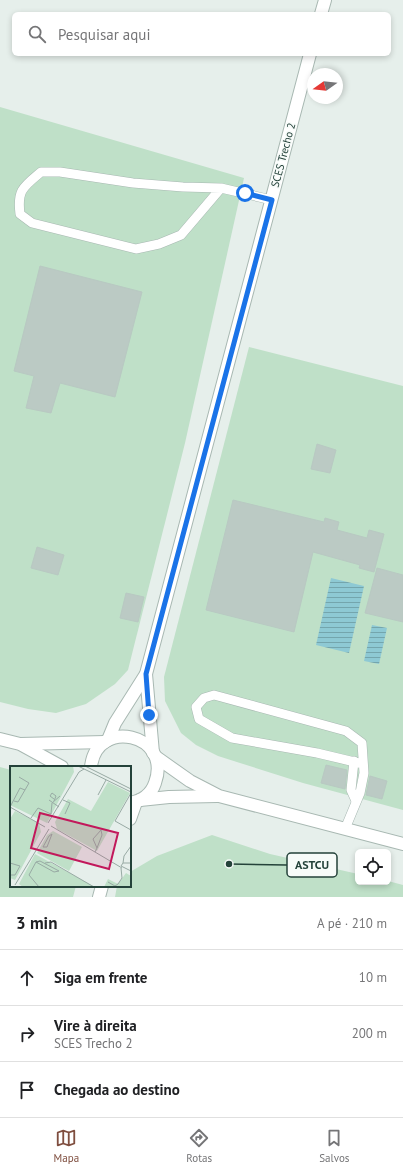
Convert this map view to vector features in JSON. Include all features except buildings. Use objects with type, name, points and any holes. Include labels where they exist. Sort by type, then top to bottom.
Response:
[{"type":"street","points":[[321,12],[324,0]]},
{"type":"street","name":"SCES Trecho 2","points":[[91,766],[91,760],[96,750],[106,741],[146,674],[309,56]]},
{"type":"street","name":"SCES Trecho 2","points":[[136,802],[148,794],[156,782],[158,767],[154,755],[146,674]]},
{"type":"street","points":[[20,744],[106,741],[118,736],[133,737],[147,744],[154,755],[190,781],[219,796],[403,844]]},
{"type":"street","points":[[0,739],[20,744],[60,766]]},
{"type":"street","points":[[131,816],[136,802],[169,797],[219,796]]},
{"type":"street","points":[[99,897],[102,887]]},
{"type":"lane","points":[[221,188],[181,235],[159,244],[136,249],[32,223],[20,214],[18,200],[21,189],[41,172],[60,172],[133,183],[183,188],[221,188],[272,200]]},
{"type":"lane","points":[[345,829],[360,793],[364,773],[362,743],[346,731],[214,695],[204,698],[196,707],[199,719],[232,738],[363,764]]},
{"type":"lane","points":[[354,761],[351,790],[356,801]]},
{"type":"green space","points":[[0,107],[244,178],[185,443],[128,670],[115,684],[86,704],[56,713],[28,709],[0,702]]},
{"type":"green space","points":[[249,347],[403,386],[403,810],[303,783],[218,756],[196,745],[181,733],[165,701],[164,677]]},
{"type":"green space","points":[[0,767],[10,770],[10,887],[76,887],[73,897],[0,897]]},
{"type":"green space","points":[[212,835],[270,854],[355,873],[355,885],[391,885],[391,882],[403,885],[403,897],[115,897],[117,887],[131,887],[131,871],[157,856]]},
{"type":"water","points":[[331,578],[364,586],[349,653],[316,645]]},
{"type":"water","points":[[372,625],[387,628],[379,664],[364,661]]},
{"type":"place","name":"ASTCU","points":[[229,864]]},
{"type":"route","points":[[149,715],[146,674],[272,200],[245,193]]}]
